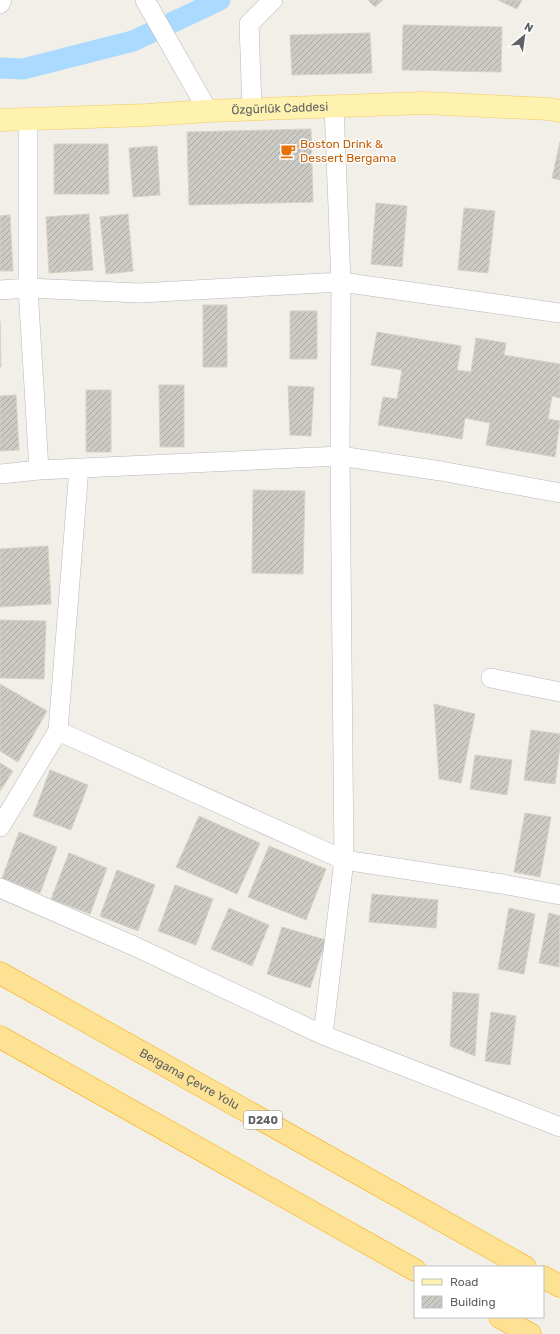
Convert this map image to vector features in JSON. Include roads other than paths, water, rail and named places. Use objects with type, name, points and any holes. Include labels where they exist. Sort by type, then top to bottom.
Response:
[{"type":"highway","name":"Bergama Çevre Yolu","points":[[0,973],[523,1266]]},
{"type":"highway","points":[[0,1037],[414,1269]]},
{"type":"highway","points":[[544,1278],[560,1286]]},
{"type":"highway","points":[[502,1318],[530,1334]]},
{"type":"main road","name":"Özgürlük Caddesi","points":[[0,120],[424,103],[549,109],[560,111]]},
{"type":"street","points":[[0,4],[2,0]]},
{"type":"street","points":[[145,0],[208,111]]},
{"type":"street","points":[[252,109],[248,24],[273,0]]},
{"type":"street","points":[[323,1034],[344,860],[340,456],[341,282],[334,107]]},
{"type":"street","points":[[28,119],[28,288],[39,470]]},
{"type":"street","points":[[0,290],[28,288],[139,293],[341,282],[560,313]]},
{"type":"street","points":[[0,474],[39,470],[340,456],[441,471],[560,493]]},
{"type":"street","points":[[0,827],[58,731],[79,468]]},
{"type":"street","points":[[491,678],[560,692]]},
{"type":"street","points":[[58,731],[344,860],[502,884],[560,895]]},
{"type":"street","points":[[0,888],[134,946],[323,1034],[560,1127]]},
{"type":"waterway","points":[[0,68],[23,69],[133,41],[220,0]]},
{"type":"place","name":"Boston Drink & Dessert Bergama","points":[[288,151]]}]
